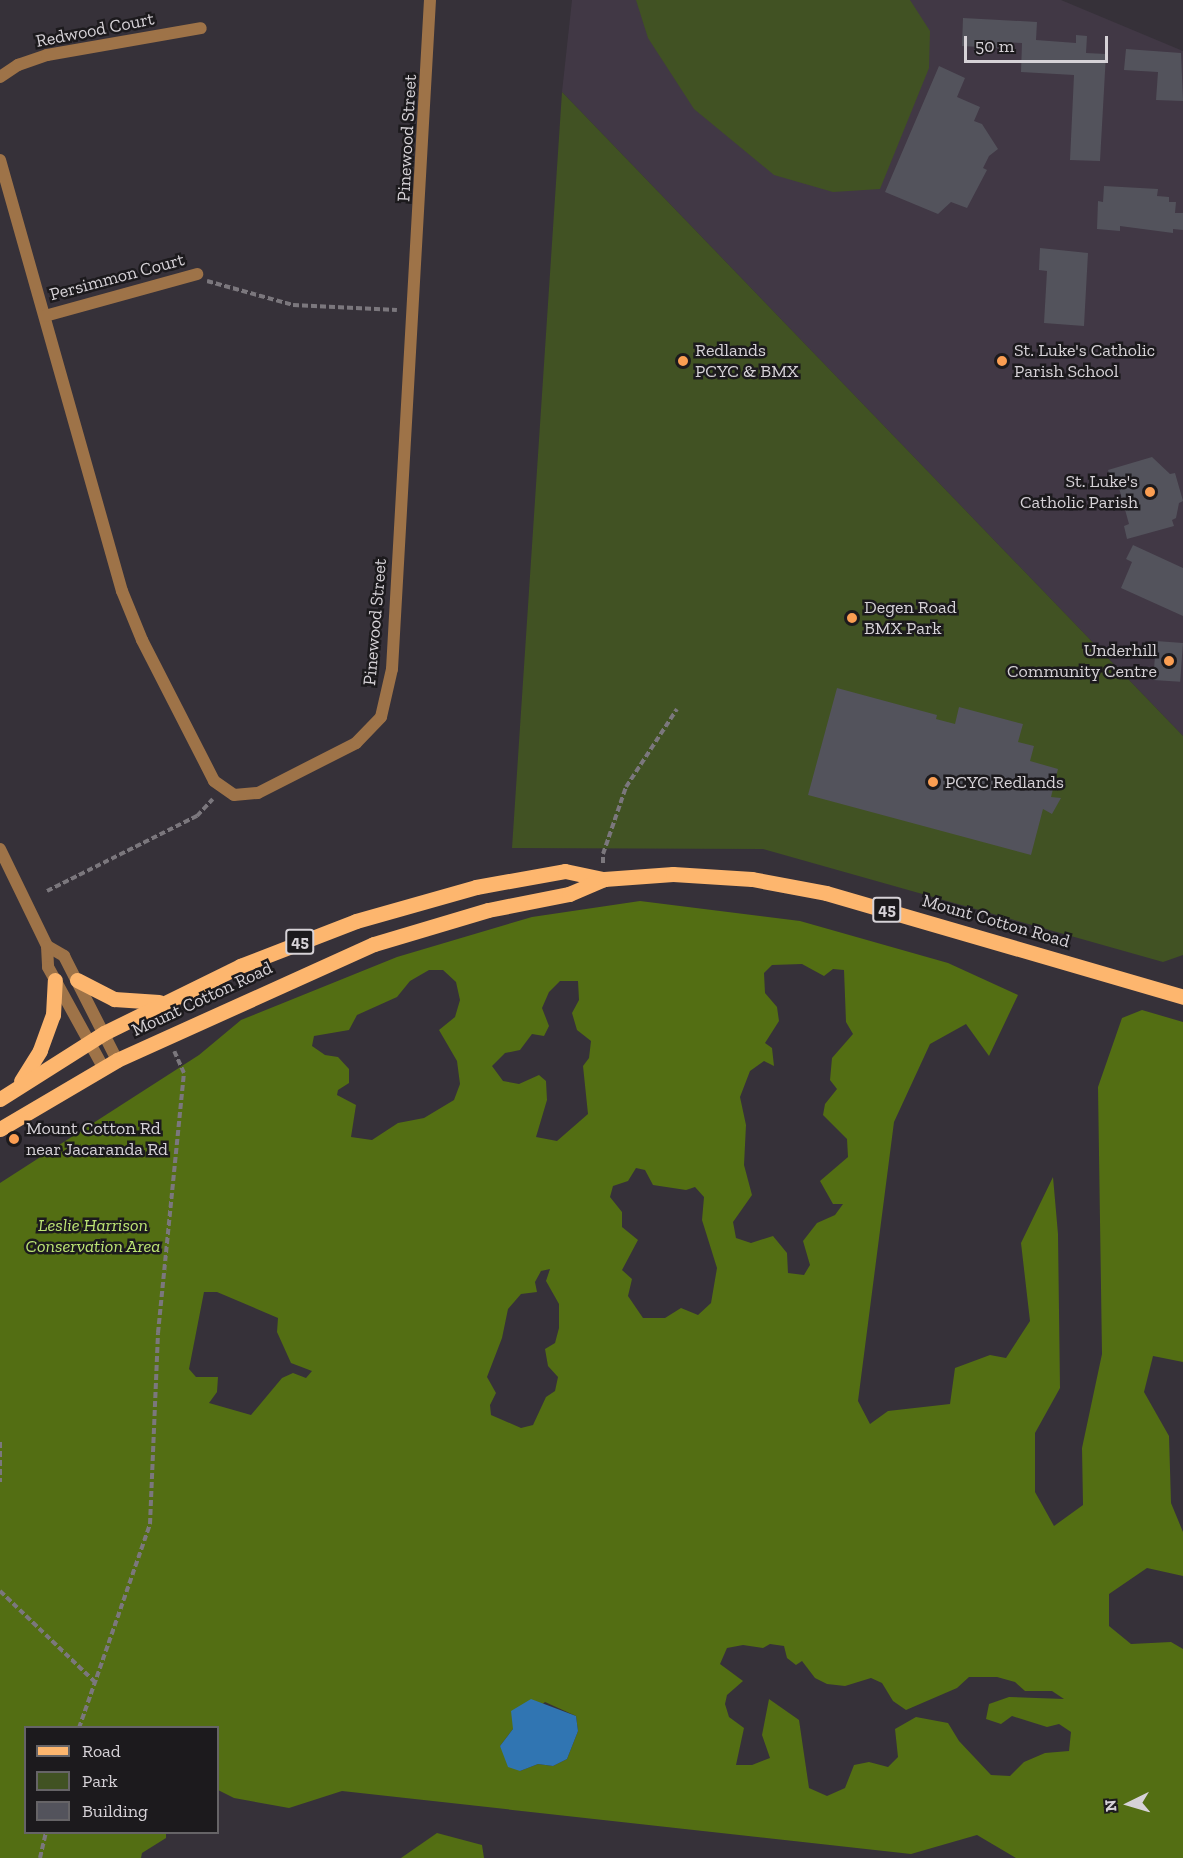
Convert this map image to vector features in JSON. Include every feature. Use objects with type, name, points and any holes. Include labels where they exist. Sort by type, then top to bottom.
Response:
[{"type":"main road","name":"Mount Cotton Road","points":[[0,1099],[19,1084],[104,1033],[164,1002],[317,935],[476,887],[565,871],[604,879],[673,874],[752,879],[826,893],[1183,997]]},
{"type":"main road","name":"Mount Cotton Road","points":[[0,1128],[110,1064],[374,944],[488,910],[569,894],[604,879]]},
{"type":"main road","points":[[19,1084],[40,1050],[53,1015],[55,980]]},
{"type":"main road","points":[[77,980],[114,999],[164,1002]]},
{"type":"main road","name":"Mount Cotton Road","points":[[1163,990],[1183,989]]},
{"type":"street","name":"Pinewood Street","points":[[223,788],[234,795],[258,794],[356,743],[381,717],[392,669],[414,318],[430,0]]},
{"type":"street","name":"Redwood Court","points":[[0,77],[18,64],[47,55],[201,28]]},
{"type":"street","points":[[0,160],[122,591],[142,640],[214,781],[223,788]]},
{"type":"street","name":"Persimmon Court","points":[[45,316],[197,274]]},
{"type":"street","points":[[0,849],[47,946],[48,967],[90,1041],[110,1064]]},
{"type":"street","points":[[47,946],[64,956],[77,980],[104,1033],[110,1064]]},
{"type":"path","points":[[197,274],[209,282],[293,305],[396,310],[414,318]]},
{"type":"path","points":[[604,879],[603,854],[626,787],[677,709]]},
{"type":"path","points":[[47,891],[197,816],[223,788]]},
{"type":"path","points":[[80,1726],[150,1524],[158,1334],[184,1073],[168,1036]]},
{"type":"path","points":[[0,1442],[0,1482]]},
{"type":"path","points":[[0,1591],[96,1683]]},
{"type":"path","points":[[40,1858],[46,1834]]},
{"type":"shaded area","name":"St. Luke's Catholic Parish School","points":[[572,0],[1061,0],[1183,51],[1183,736],[562,92]]},
{"type":"green space","points":[[636,0],[910,0],[930,31],[929,68],[880,189],[833,192],[774,175],[694,109],[648,38]]},
{"type":"green space","name":"Redlands PCYC & BMX","points":[[562,92],[1183,736],[1183,955],[1163,962],[763,849],[512,848]]},
{"type":"green space","name":"Leslie Harrison Conservation Area","points":[[640,901],[800,921],[948,963],[1018,995],[989,1056],[966,1024],[930,1044],[894,1122],[858,1401],[870,1424],[888,1411],[950,1404],[955,1368],[990,1355],[1006,1358],[1030,1321],[1021,1243],[1053,1177],[1058,1234],[1060,1388],[1035,1433],[1035,1492],[1054,1526],[1083,1505],[1082,1448],[1102,1354],[1098,1087],[1122,1018],[1142,1010],[1183,1022],[1183,1362],[1153,1356],[1144,1392],[1169,1436],[1171,1503],[1183,1532],[1183,1576],[1147,1568],[1109,1594],[1109,1626],[1131,1644],[1171,1642],[1183,1649],[1183,1858],[1016,1858],[977,1835],[911,1854],[342,1791],[289,1808],[234,1798],[219,1790],[219,1726],[24,1726],[24,1834],[166,1834],[166,1838],[142,1853],[141,1858],[0,1858],[0,1183],[199,1055],[241,1020],[397,957],[532,917]],"holes":[[[802,964],[824,976],[833,969],[844,970],[846,1022],[853,1034],[832,1058],[830,1080],[837,1089],[825,1104],[823,1115],[847,1139],[848,1157],[820,1181],[833,1204],[843,1204],[835,1215],[817,1223],[803,1241],[810,1265],[804,1275],[788,1273],[787,1253],[773,1236],[751,1243],[736,1238],[733,1222],[752,1195],[744,1165],[746,1125],[740,1097],[750,1071],[764,1061],[774,1066],[772,1048],[765,1043],[779,1021],[777,1007],[765,993],[764,973],[772,965]],[[429,970],[443,970],[456,982],[460,1000],[455,1017],[439,1030],[457,1061],[460,1084],[454,1100],[424,1118],[398,1123],[372,1140],[351,1137],[356,1105],[337,1095],[338,1090],[349,1083],[349,1069],[338,1057],[325,1055],[312,1046],[314,1036],[349,1030],[357,1015],[397,997],[410,981]],[[560,981],[578,981],[579,1000],[572,1013],[577,1030],[591,1041],[589,1058],[583,1066],[588,1114],[557,1141],[536,1137],[547,1100],[546,1081],[539,1075],[519,1084],[503,1081],[492,1066],[505,1053],[520,1050],[532,1034],[544,1036],[549,1026],[542,1008],[549,992]],[[636,1168],[645,1170],[653,1185],[686,1190],[695,1187],[704,1197],[702,1220],[717,1268],[711,1303],[698,1315],[681,1308],[665,1318],[643,1318],[628,1296],[632,1279],[622,1270],[638,1240],[622,1227],[622,1212],[610,1197],[613,1186],[628,1181]],[[550,1269],[546,1281],[559,1304],[559,1328],[555,1343],[545,1349],[548,1366],[558,1377],[555,1391],[546,1397],[533,1425],[521,1428],[491,1415],[490,1405],[496,1393],[487,1377],[502,1338],[508,1309],[521,1294],[537,1292],[535,1282],[541,1271]],[[204,1292],[217,1292],[278,1318],[277,1332],[291,1363],[312,1371],[306,1378],[293,1373],[282,1378],[251,1415],[209,1403],[217,1392],[218,1377],[196,1377],[189,1369]],[[770,1644],[784,1646],[787,1658],[796,1665],[802,1661],[815,1678],[827,1684],[845,1686],[871,1678],[882,1683],[893,1701],[906,1710],[957,1688],[969,1677],[997,1677],[1015,1682],[1025,1691],[1052,1691],[1064,1699],[1009,1697],[989,1704],[986,1719],[1001,1724],[1012,1716],[1047,1727],[1059,1724],[1071,1732],[1069,1751],[1045,1753],[1024,1762],[1010,1776],[991,1775],[959,1741],[948,1723],[916,1717],[895,1729],[898,1757],[888,1767],[869,1762],[854,1765],[845,1788],[827,1796],[809,1788],[799,1720],[769,1699],[762,1735],[770,1758],[752,1765],[736,1765],[744,1728],[729,1717],[725,1704],[727,1695],[743,1681],[720,1664],[727,1648],[743,1645],[763,1648]],[[545,1702],[576,1716],[578,1731],[567,1759],[553,1766],[538,1764],[520,1771],[500,1746],[513,1729]]]},
{"type":"green space","points":[[437,1833],[482,1845],[484,1858],[401,1858]]},
{"type":"water","points":[[531,1699],[576,1716],[578,1731],[567,1759],[553,1766],[538,1764],[520,1771],[508,1767],[500,1746],[513,1729],[511,1711]]},
{"type":"building","points":[[963,18],[1037,22],[1036,40],[1076,43],[1076,35],[1087,36],[1086,53],[1106,54],[1100,161],[1070,160],[1074,75],[1021,72],[1022,43],[998,42],[997,48],[962,46]]},
{"type":"building","points":[[1126,49],[1181,53],[1183,101],[1156,100],[1158,72],[1124,70]]},
{"type":"building","points":[[939,66],[965,78],[957,97],[980,107],[974,121],[982,124],[998,149],[989,156],[983,168],[987,170],[967,208],[951,202],[938,214],[885,192]]},
{"type":"building","points":[[1104,186],[1158,189],[1157,196],[1169,197],[1169,202],[1176,202],[1175,213],[1183,213],[1183,230],[1173,229],[1173,233],[1120,226],[1120,231],[1097,229],[1098,201],[1103,202]]},
{"type":"building","points":[[1040,248],[1088,253],[1084,326],[1044,323],[1047,271],[1039,270]]},
{"type":"building","name":"St. Luke's Catholic Parish","points":[[1152,457],[1170,474],[1175,473],[1183,501],[1179,503],[1176,518],[1172,520],[1174,526],[1127,539],[1124,526],[1129,524],[1117,481],[1112,483],[1108,470]]},
{"type":"building","points":[[1133,545],[1183,568],[1183,616],[1121,588],[1132,562],[1126,559]]},
{"type":"building","name":"Underhill Community Centre","points":[[1156,641],[1183,643],[1180,682],[1153,680]]},
{"type":"building","name":"PCYC Redlands","points":[[837,688],[937,715],[936,719],[955,724],[959,707],[1023,724],[1018,742],[1034,746],[1030,761],[1058,769],[1051,797],[1061,798],[1052,814],[1043,809],[1031,855],[808,795]]},
{"type":"place","name":"Redlands PCYC & BMX","points":[[683,361]]},
{"type":"place","name":"St. Luke's Catholic Parish School","points":[[1002,361]]},
{"type":"place","name":"St. Luke's Catholic Parish","points":[[1150,492]]},
{"type":"place","name":"Degen Road BMX Park","points":[[852,618]]},
{"type":"place","name":"Underhill Community Centre","points":[[1169,661]]},
{"type":"place","name":"PCYC Redlands","points":[[933,782]]},
{"type":"place","name":"Mount Cotton Rd near Jacaranda Rd","points":[[14,1139]]}]
